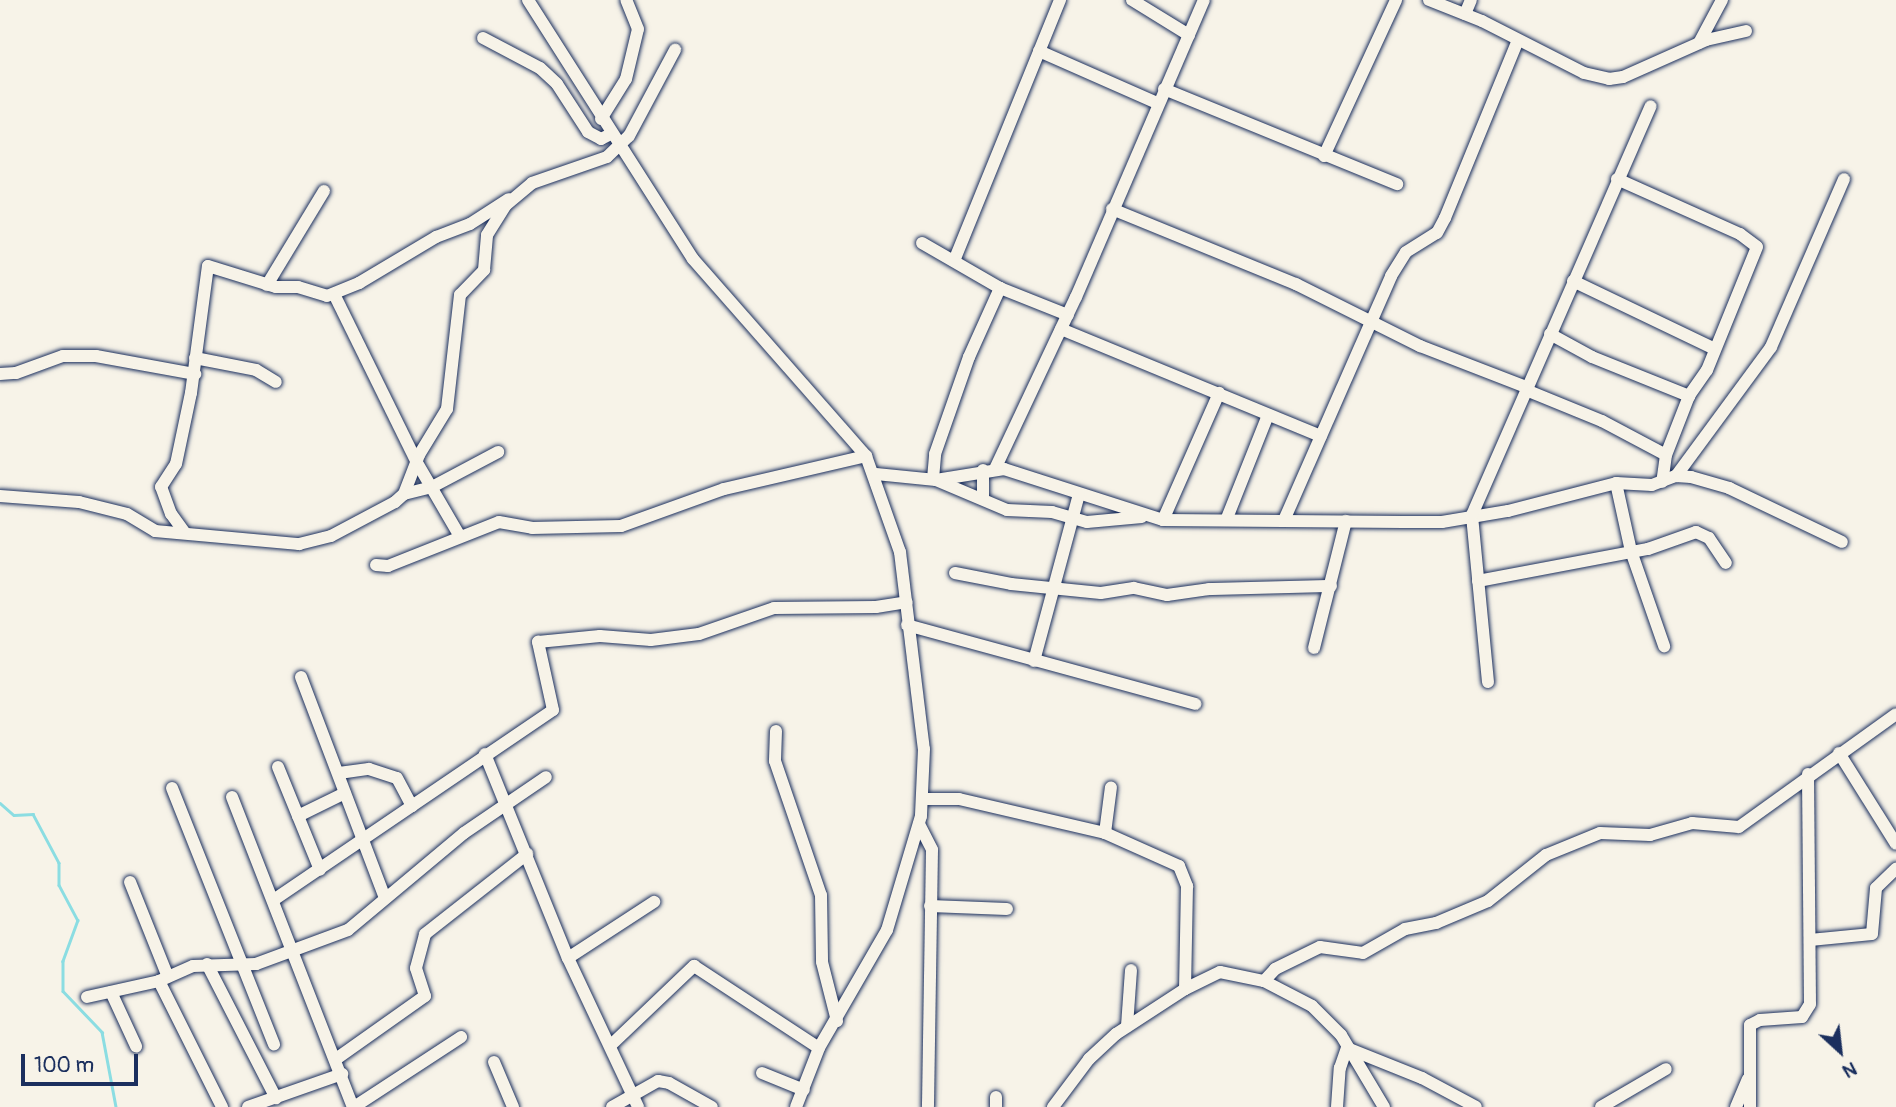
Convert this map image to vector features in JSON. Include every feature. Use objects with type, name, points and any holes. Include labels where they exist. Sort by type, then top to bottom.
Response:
[{"type":"street","points":[[528,0],[614,140],[707,278],[866,456],[876,474],[900,551],[907,602],[907,625],[923,736],[923,799],[919,824],[887,930],[819,1048],[796,1107]]},
{"type":"street","points":[[601,119],[626,79],[638,29],[626,0]]},
{"type":"street","points":[[954,261],[1060,0]]},
{"type":"street","points":[[1132,0],[1189,35]]},
{"type":"street","points":[[983,499],[989,470],[1068,315],[1157,103],[1204,0]]},
{"type":"street","points":[[1324,156],[1396,0]]},
{"type":"street","points":[[1429,0],[1465,14],[1584,73],[1609,79],[1623,77],[1699,43],[1746,31]]},
{"type":"street","points":[[1465,14],[1471,0]]},
{"type":"street","points":[[1699,43],[1721,0]]},
{"type":"street","points":[[483,38],[540,68],[557,84],[589,132],[601,139],[614,140]]},
{"type":"street","points":[[1285,518],[1373,325],[1391,276],[1406,252],[1437,233],[1445,218],[1518,40]]},
{"type":"street","points":[[185,533],[171,514],[161,487],[176,464],[195,374],[208,265],[267,285],[334,294],[512,198],[549,173],[588,165],[607,157],[614,140],[642,115],[676,50]]},
{"type":"street","points":[[1038,51],[1157,103]]},
{"type":"street","points":[[1164,89],[1397,184]]},
{"type":"street","points":[[1488,682],[1472,515],[1651,106]]},
{"type":"street","points":[[1617,179],[1757,244],[1713,348],[1707,370],[1689,396],[1666,455],[1662,482]]},
{"type":"street","points":[[876,474],[935,479],[989,470],[1040,477],[1079,494],[1163,520],[1285,518],[1442,522],[1508,511],[1616,483],[1662,482],[1676,476],[1771,347],[1844,179]]},
{"type":"street","points":[[267,285],[324,191]]},
{"type":"street","points":[[404,494],[416,461],[449,401],[460,295],[485,270],[486,235],[512,198]]},
{"type":"street","points":[[1112,209],[1354,309],[1373,325],[1602,421],[1666,455]]},
{"type":"street","points":[[922,243],[1000,288],[1068,315]]},
{"type":"street","points":[[1573,281],[1713,348]]},
{"type":"street","points":[[935,479],[935,454],[969,357],[1000,288]]},
{"type":"street","points":[[334,294],[416,461],[460,535]]},
{"type":"street","points":[[1061,329],[1321,436]]},
{"type":"street","points":[[1550,334],[1592,357],[1689,396]]},
{"type":"street","points":[[0,373],[16,373],[63,356],[96,356],[195,374]]},
{"type":"street","points":[[195,358],[256,370],[276,382]]},
{"type":"street","points":[[1163,520],[1219,393]]},
{"type":"street","points":[[1227,518],[1268,415]]},
{"type":"street","points":[[0,496],[79,502],[127,514],[155,531],[299,544],[331,536],[404,494],[432,487],[498,452]]},
{"type":"street","points":[[376,565],[388,566],[460,535],[499,522],[532,528],[621,526],[724,489],[866,456]]},
{"type":"street","points":[[1676,476],[1730,488],[1842,542]]},
{"type":"street","points":[[935,479],[1007,510],[1071,515],[1087,522],[1146,516]]},
{"type":"street","points":[[1616,483],[1632,551],[1664,646]]},
{"type":"street","points":[[1034,661],[1056,589],[1071,515],[1079,494]]},
{"type":"street","points":[[1314,648],[1346,521]]},
{"type":"street","points":[[1478,581],[1632,551],[1703,533],[1726,563]]},
{"type":"street","points":[[955,573],[979,580],[1056,589],[1101,593],[1134,588],[1167,596],[1209,589],[1331,586]]},
{"type":"street","points":[[275,899],[553,710],[538,642],[600,636],[651,640],[699,634],[774,608],[876,607],[907,602]]},
{"type":"street","points":[[907,625],[1195,704]]},
{"type":"street","points":[[302,677],[386,898]]},
{"type":"street","points":[[1264,981],[1275,969],[1320,947],[1363,953],[1405,929],[1436,923],[1488,901],[1546,855],[1600,833],[1650,835],[1692,822],[1739,827],[1808,774],[1896,713]]},
{"type":"street","points":[[776,731],[775,761],[821,895],[822,962],[837,1020]]},
{"type":"street","points":[[1839,753],[1896,844]]},
{"type":"street","points":[[485,754],[568,958],[611,1045],[635,1102]]},
{"type":"street","points":[[278,767],[320,870]]},
{"type":"street","points":[[339,773],[369,769],[397,778],[412,806]]},
{"type":"street","points":[[1750,1107],[1750,1025],[1760,1020],[1802,1017],[1809,1010],[1808,774]]},
{"type":"street","points":[[87,997],[164,979],[207,964],[242,967],[295,952],[348,930],[464,833],[546,777]]},
{"type":"street","points":[[1105,833],[1111,787]]},
{"type":"street","points":[[172,788],[274,1044]]},
{"type":"street","points":[[298,816],[345,793]]},
{"type":"street","points":[[232,797],[275,899],[354,1107],[461,1037]]},
{"type":"street","points":[[923,799],[958,799],[1105,833],[1171,861],[1184,873],[1188,935],[1185,989]]},
{"type":"street","points":[[919,824],[931,843],[928,1107]]},
{"type":"street","points":[[336,1059],[425,996],[416,968],[425,934],[527,854]]},
{"type":"street","points":[[1810,940],[1872,934],[1876,888],[1896,869]]},
{"type":"street","points":[[130,882],[164,979],[222,1107]]},
{"type":"street","points":[[568,958],[654,902]]},
{"type":"street","points":[[930,906],[1007,909]]},
{"type":"street","points":[[207,964],[276,1098]]},
{"type":"street","points":[[611,1045],[694,966],[819,1048]]},
{"type":"street","points":[[1127,1026],[1132,970]]},
{"type":"street","points":[[1059,1104],[1089,1059],[1127,1026],[1185,989],[1220,972],[1264,981],[1312,1006],[1341,1035],[1384,1107]]},
{"type":"street","points":[[111,992],[136,1046]]},
{"type":"street","points":[[1337,1107],[1338,1081],[1348,1048]]},
{"type":"street","points":[[1348,1048],[1422,1078],[1476,1107]]},
{"type":"street","points":[[494,1062],[513,1107]]},
{"type":"street","points":[[1601,1107],[1666,1069]]},
{"type":"street","points":[[762,1073],[804,1090]]},
{"type":"street","points":[[248,1107],[342,1074]]},
{"type":"street","points":[[1736,1107],[1750,1075]]},
{"type":"street","points":[[612,1107],[635,1102],[653,1082],[669,1083],[712,1107]]},
{"type":"waterway","points":[[0,803],[14,815],[33,814],[59,863],[59,885],[78,920],[63,961],[63,991],[102,1032],[116,1107]]}]
